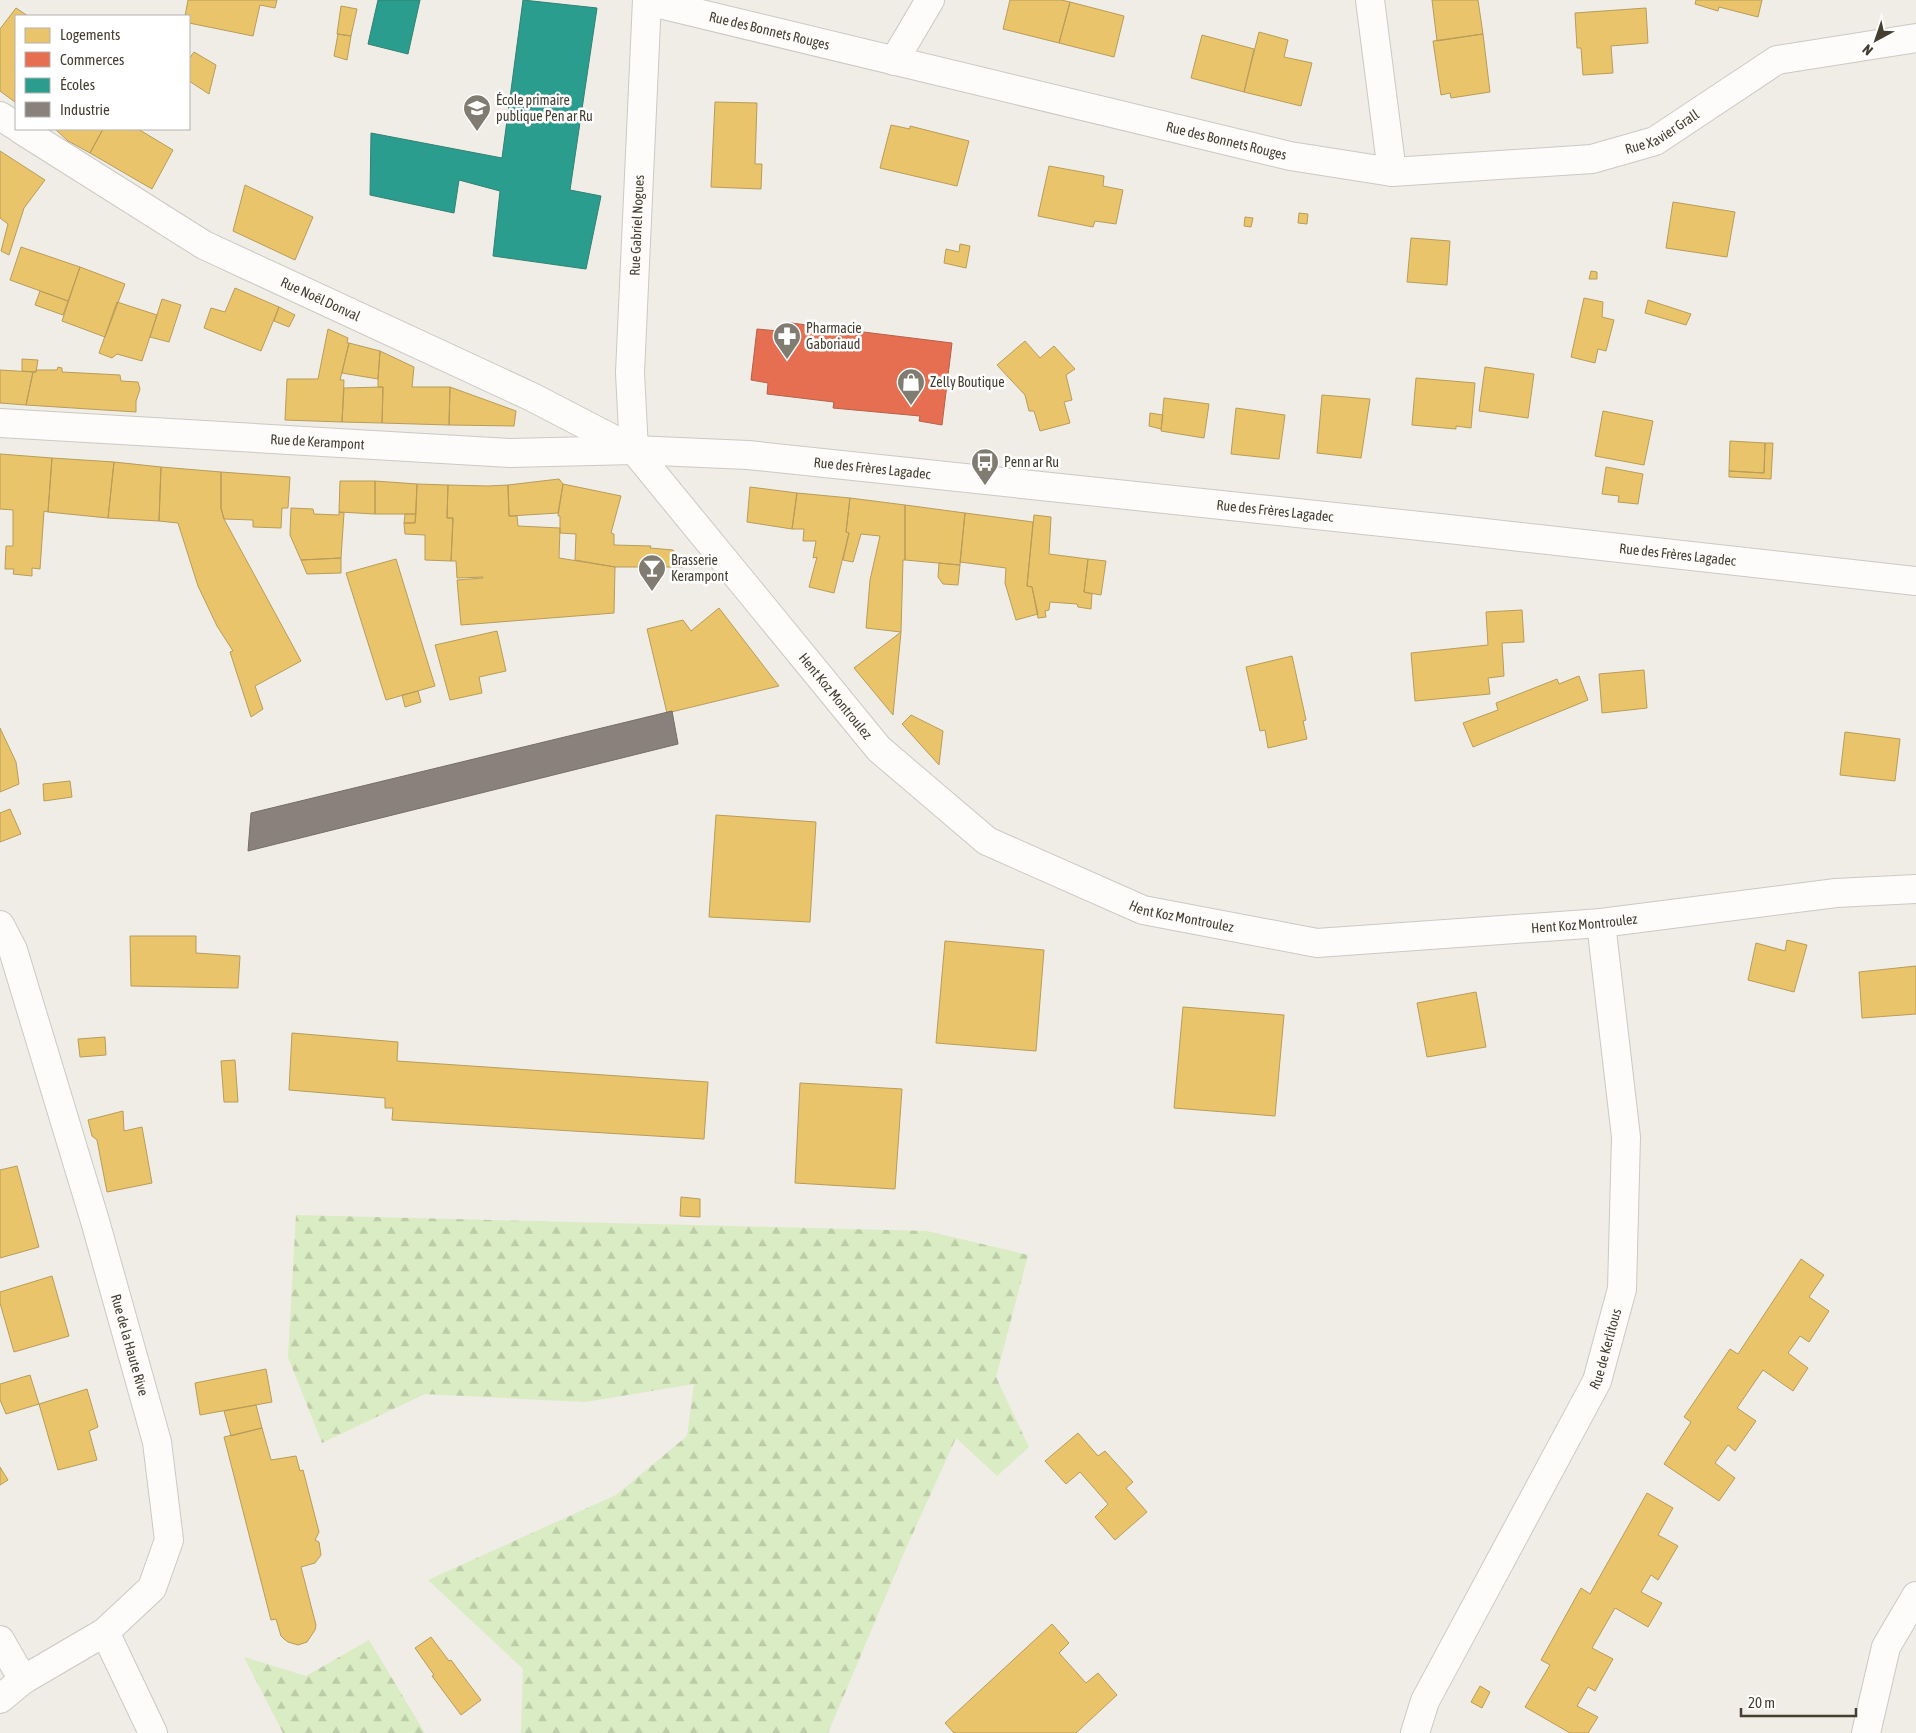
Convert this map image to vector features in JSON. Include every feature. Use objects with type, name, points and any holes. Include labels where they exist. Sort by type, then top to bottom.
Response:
[{"type":"street","name":"Rue des Bonnets Rouges","points":[[647,0],[1290,156],[1392,172]]},
{"type":"street","name":"Rue Gabriel Nogues","points":[[634,450],[630,373],[647,0]]},
{"type":"street","points":[[894,61],[930,0]]},
{"type":"street","points":[[1370,0],[1392,172]]},
{"type":"street","name":"Rue Xavier Grall","points":[[1392,172],[1592,159],[1655,140],[1777,60],[1916,38]]},
{"type":"street","points":[[0,116],[15,125]]},
{"type":"street","name":"Rue Noël Donval","points":[[22,130],[204,245],[532,398],[634,450]]},
{"type":"street","name":"Rue de Kerampont","points":[[0,423],[510,453],[634,450]]},
{"type":"street","name":"Rue des Frères Lagadec","points":[[634,450],[748,455],[1448,529],[1916,581]]},
{"type":"street","name":"Hent Koz Montroulez","points":[[634,450],[879,749],[987,841],[1143,910],[1317,942],[1601,923],[1836,893],[1916,889]]},
{"type":"street","name":"Rue de Kerlitous","points":[[1415,1733],[1425,1701],[1597,1381],[1622,1289],[1626,1137],[1601,923]]},
{"type":"street","name":"Rue de la Haute Rive","points":[[0,925],[13,950],[95,1221],[157,1442],[169,1540],[152,1588],[105,1632],[23,1680],[0,1699]]},
{"type":"street","points":[[1866,1733],[1886,1647],[1916,1596]]},
{"type":"street","points":[[105,1632],[153,1733]]},
{"type":"street","points":[[0,1640],[23,1680]]},
{"type":"green space","points":[[296,1215],[927,1231],[1028,1255],[996,1377],[1029,1447],[997,1476],[956,1438],[903,1555],[828,1733],[521,1733],[523,1669],[428,1580],[616,1495],[687,1436],[694,1384],[585,1402],[425,1394],[322,1443],[288,1357]]},
{"type":"green space","points":[[369,1640],[425,1733],[283,1733],[244,1657],[306,1676]]},
{"type":"building: Logements","points":[[188,0],[277,0],[275,8],[260,5],[253,36],[190,23],[190,15],[185,15]]},
{"type":"building: Logements","points":[[1010,0],[1061,0],[1070,2],[1059,43],[1003,29]]},
{"type":"building: Logements","points":[[1432,0],[1478,0],[1483,34],[1437,41]]},
{"type":"building: Logements","points":[[1696,0],[1762,0],[1758,17],[1719,7],[1718,11],[1695,4]]},
{"type":"building: Logements","points":[[1070,2],[1124,16],[1114,57],[1059,43]]},
{"type":"building: Logements","points":[[341,6],[357,9],[351,36],[337,34]]},
{"type":"building: Logements","points":[[16,8],[26,15],[15,15],[15,102],[0,91],[0,29]]},
{"type":"building: Logements","points":[[1646,8],[1648,43],[1611,46],[1613,73],[1583,75],[1581,48],[1577,48],[1575,13]]},
{"type":"building: Logements","points":[[1259,32],[1288,40],[1284,57],[1312,63],[1301,106],[1244,92]]},
{"type":"building: Logements","points":[[338,34],[351,36],[347,60],[334,56]]},
{"type":"building: Logements","points":[[1483,34],[1490,92],[1451,98],[1450,93],[1441,95],[1433,41]]},
{"type":"building: Logements","points":[[1202,35],[1254,49],[1244,92],[1191,78]]},
{"type":"building: Logements","points":[[194,52],[216,65],[209,94],[190,82],[190,58]]},
{"type":"building: Logements","points":[[715,102],[757,103],[755,164],[762,164],[761,189],[711,187]]},
{"type":"building: Logements","points":[[891,125],[910,129],[910,126],[969,141],[957,186],[880,168]]},
{"type":"building: Logements","points":[[56,130],[102,130],[90,153],[68,141]]},
{"type":"building: Logements","points":[[102,130],[140,130],[173,150],[152,189],[90,153]]},
{"type":"building: Logements","points":[[0,151],[45,180],[24,208],[9,255],[1,251],[8,224],[0,218]]},
{"type":"building: Logements","points":[[1049,166],[1104,176],[1103,186],[1123,190],[1116,224],[1095,221],[1093,227],[1038,216]]},
{"type":"building: Logements","points":[[245,185],[313,217],[295,260],[233,231]]},
{"type":"building: Logements","points":[[1673,202],[1735,212],[1727,257],[1666,248]]},
{"type":"building: Logements","points":[[1299,213],[1308,214],[1307,224],[1298,223]]},
{"type":"building: Logements","points":[[1245,217],[1253,218],[1251,227],[1244,226]]},
{"type":"building: Logements","points":[[1411,238],[1450,241],[1447,285],[1407,282]]},
{"type":"building: Logements","points":[[960,244],[970,246],[966,268],[944,263],[946,249],[959,252]]},
{"type":"building: Logements","points":[[21,247],[80,267],[68,301],[10,280]]},
{"type":"building: Logements","points":[[80,267],[125,284],[105,337],[62,321]]},
{"type":"building: Logements","points":[[1591,271],[1597,272],[1597,279],[1589,279]]},
{"type":"building: Logements","points":[[235,288],[279,307],[261,351],[204,328],[211,308],[225,312]]},
{"type":"building: Logements","points":[[40,291],[68,301],[63,315],[35,305]]},
{"type":"building: Logements","points":[[1584,298],[1603,302],[1602,317],[1614,320],[1606,351],[1598,349],[1595,363],[1571,357]]},
{"type":"building: Logements","points":[[162,299],[181,305],[169,342],[150,337]]},
{"type":"building: Logements","points":[[1648,300],[1691,314],[1686,325],[1645,313]]},
{"type":"building: Logements","points":[[117,302],[157,315],[142,361],[117,354],[112,358],[99,353]]},
{"type":"building: Logements","points":[[279,307],[295,315],[289,327],[274,321]]},
{"type":"building: Logements","points":[[328,329],[348,338],[347,343],[349,343],[340,380],[344,380],[342,422],[285,420],[287,379],[318,379]]},
{"type":"building: Logements","points":[[1025,341],[1040,358],[1054,346],[1075,369],[1066,375],[1072,400],[1064,402],[1070,423],[1040,431],[1034,411],[1029,411],[1025,395],[997,365]]},
{"type":"building: Logements","points":[[349,343],[380,351],[378,379],[342,373]]},
{"type":"building: Logements","points":[[380,351],[414,367],[412,387],[450,387],[449,425],[382,423],[383,387],[378,387]]},
{"type":"building: Logements","points":[[22,359],[38,360],[36,372],[22,371]]},
{"type":"building: Logements","points":[[58,367],[62,368],[62,372],[120,375],[121,381],[138,382],[140,389],[136,401],[136,412],[26,405],[33,372],[36,372],[36,370],[57,370]]},
{"type":"building: Logements","points":[[1485,367],[1534,374],[1528,418],[1479,411]]},
{"type":"building: Logements","points":[[0,370],[33,372],[26,405],[0,403]]},
{"type":"building: Logements","points":[[1416,378],[1475,383],[1471,428],[1456,426],[1456,429],[1412,425]]},
{"type":"building: Logements","points":[[383,387],[382,423],[342,422],[344,388]]},
{"type":"building: Logements","points":[[450,387],[516,411],[514,426],[449,425]]},
{"type":"building: Logements","points":[[1322,395],[1370,399],[1361,458],[1317,453]]},
{"type":"building: Logements","points":[[1164,398],[1209,404],[1204,438],[1161,431]]},
{"type":"building: Logements","points":[[1236,408],[1285,415],[1279,459],[1231,454]]},
{"type":"building: Logements","points":[[1603,411],[1653,421],[1644,465],[1595,456]]},
{"type":"building: Logements","points":[[1150,413],[1163,415],[1161,429],[1149,426]]},
{"type":"building: Logements","points":[[1730,441],[1765,443],[1764,473],[1729,471]]},
{"type":"building: Logements","points":[[1765,443],[1773,443],[1771,479],[1729,477],[1729,471],[1764,473]]},
{"type":"building: Logements","points":[[0,454],[52,458],[48,512],[44,511],[40,569],[32,568],[32,576],[13,574],[14,569],[5,569],[6,546],[13,546],[13,510],[0,509]]},
{"type":"building: Logements","points":[[52,458],[114,462],[108,518],[48,512]]},
{"type":"building: Logements","points":[[114,462],[161,467],[159,521],[108,518]]},
{"type":"building: Logements","points":[[161,467],[221,472],[221,508],[224,519],[301,661],[255,686],[263,709],[251,717],[230,652],[233,651],[217,626],[198,586],[178,523],[159,521]]},
{"type":"building: Logements","points":[[1606,467],[1643,474],[1638,504],[1618,502],[1619,496],[1602,494]]},
{"type":"building: Logements","points":[[221,472],[290,477],[288,508],[282,508],[281,528],[253,527],[253,520],[224,519],[221,508]]},
{"type":"building: Logements","points":[[559,479],[563,484],[558,513],[509,516],[508,485]]},
{"type":"building: Logements","points":[[340,481],[375,481],[375,514],[339,512]]},
{"type":"building: Logements","points":[[375,481],[417,484],[416,514],[375,514]]},
{"type":"building: Logements","points":[[417,484],[448,485],[447,518],[453,518],[451,561],[425,560],[425,535],[405,534],[404,523],[415,523]]},
{"type":"building: Logements","points":[[563,484],[621,496],[611,533],[614,534],[614,545],[651,546],[650,548],[673,550],[683,567],[615,567],[575,560],[576,534],[560,533],[560,516],[558,516]]},
{"type":"building: Logements","points":[[448,485],[508,485],[509,516],[517,516],[518,526],[560,528],[559,558],[615,567],[614,613],[461,625],[457,580],[483,577],[457,578],[456,561],[451,561],[453,518],[447,518]]},
{"type":"building: Logements","points":[[750,487],[797,493],[792,529],[747,522]]},
{"type":"building: Logements","points":[[797,493],[850,498],[846,532],[849,533],[834,593],[809,587],[817,557],[813,558],[816,541],[803,541],[804,529],[792,529]]},
{"type":"building: Logements","points":[[850,498],[905,505],[905,560],[903,560],[901,632],[866,628],[870,580],[880,536],[861,534],[853,562],[843,560],[849,533],[846,532]]},
{"type":"building: Logements","points":[[905,505],[965,513],[960,565],[905,560]]},
{"type":"building: Logements","points":[[291,508],[313,509],[314,514],[339,515],[339,512],[344,513],[341,558],[301,560],[290,535]]},
{"type":"building: Logements","points":[[965,513],[1033,522],[1027,586],[1032,587],[1038,614],[1016,620],[1005,583],[1006,568],[960,562]]},
{"type":"building: Logements","points":[[405,514],[416,514],[415,523],[404,523]]},
{"type":"building: Logements","points":[[1034,515],[1051,517],[1049,554],[1088,559],[1084,592],[1092,594],[1091,609],[1078,607],[1077,604],[1050,602],[1049,610],[1045,611],[1046,617],[1038,618],[1032,587],[1027,586]]},
{"type":"building: Logements","points":[[341,558],[341,573],[307,574],[301,560]]},
{"type":"building: Logements","points":[[396,559],[435,686],[386,700],[346,573]]},
{"type":"building: Logements","points":[[1088,559],[1106,561],[1101,595],[1084,592]]},
{"type":"building: Logements","points":[[939,563],[960,565],[958,585],[943,584],[938,577]]},
{"type":"building: Logements","points":[[719,608],[779,686],[667,713],[647,629],[683,620],[691,631]]},
{"type":"building: Logements","points":[[1522,610],[1524,642],[1502,643],[1504,676],[1488,678],[1490,694],[1415,701],[1411,653],[1488,645],[1486,612]]},
{"type":"building: Logements","points":[[497,631],[506,671],[479,677],[482,693],[450,700],[435,645]]},
{"type":"building: Logements","points":[[901,632],[893,715],[854,668]]},
{"type":"building: Logements","points":[[1292,656],[1306,720],[1303,721],[1307,739],[1268,748],[1265,730],[1260,731],[1246,667]]},
{"type":"building: Logements","points":[[1644,670],[1647,708],[1602,713],[1599,674]]},
{"type":"building: Logements","points":[[1579,676],[1588,700],[1473,747],[1463,723],[1498,710],[1496,703],[1557,679],[1559,684]]},
{"type":"building: Logements","points":[[418,691],[421,702],[405,707],[402,695]]},
{"type":"building: Logements","points":[[911,715],[943,731],[939,765],[902,724]]},
{"type":"building: Logements","points":[[0,728],[16,762],[19,784],[0,792]]},
{"type":"building: Logements","points":[[1845,732],[1900,739],[1895,781],[1840,775]]},
{"type":"building: Logements","points":[[70,781],[72,797],[44,801],[43,784]]},
{"type":"building: Logements","points":[[10,809],[21,834],[0,842],[0,813]]},
{"type":"building: Logements","points":[[716,815],[816,822],[810,922],[709,917]]},
{"type":"building: Logements","points":[[130,936],[196,936],[196,953],[240,956],[238,988],[131,986]]},
{"type":"building: Logements","points":[[1787,940],[1807,945],[1794,992],[1748,980],[1756,943],[1785,951]]},
{"type":"building: Logements","points":[[945,941],[1044,950],[1036,1051],[936,1043]]},
{"type":"building: Logements","points":[[1916,966],[1916,1014],[1862,1018],[1859,972]]},
{"type":"building: Logements","points":[[1476,992],[1486,1047],[1427,1057],[1417,1003]]},
{"type":"building: Logements","points":[[1183,1007],[1284,1015],[1275,1116],[1174,1108]]},
{"type":"building: Logements","points":[[292,1033],[398,1042],[397,1061],[708,1082],[704,1139],[392,1120],[393,1108],[385,1108],[385,1098],[289,1090]]},
{"type":"building: Logements","points":[[105,1037],[106,1055],[80,1057],[78,1039]]},
{"type":"building: Logements","points":[[235,1060],[238,1102],[224,1102],[221,1061]]},
{"type":"building: Logements","points":[[800,1083],[902,1089],[895,1189],[795,1183]]},
{"type":"building: Logements","points":[[123,1111],[124,1131],[142,1127],[152,1183],[107,1192],[97,1140],[92,1136],[88,1120]]},
{"type":"building: Logements","points":[[17,1166],[39,1247],[0,1258],[0,1170]]},
{"type":"building: Logements","points":[[681,1197],[700,1199],[700,1217],[680,1216]]},
{"type":"building: Logements","points":[[1801,1259],[1824,1275],[1809,1297],[1829,1311],[1809,1342],[1800,1336],[1788,1353],[1808,1368],[1793,1391],[1763,1370],[1737,1408],[1756,1421],[1735,1451],[1728,1445],[1715,1463],[1735,1478],[1719,1501],[1664,1464],[1691,1422],[1684,1417],[1730,1349],[1738,1354]]},
{"type":"building: Logements","points":[[52,1276],[69,1336],[14,1352],[0,1303],[0,1292]]},
{"type":"building: Logements","points":[[266,1369],[272,1402],[200,1415],[195,1383]]},
{"type":"building: Logements","points":[[30,1375],[39,1404],[6,1414],[0,1400],[0,1384]]},
{"type":"building: Logements","points":[[87,1389],[98,1427],[89,1431],[97,1460],[58,1470],[39,1404]]},
{"type":"building: Logements","points":[[256,1405],[262,1428],[231,1436],[224,1411]]},
{"type":"building: Logements","points":[[262,1428],[271,1460],[296,1456],[300,1471],[303,1470],[319,1532],[315,1540],[319,1542],[321,1555],[315,1563],[301,1567],[316,1625],[307,1642],[298,1645],[284,1639],[281,1636],[276,1619],[271,1620],[224,1437]]},
{"type":"building: Logements","points":[[1078,1433],[1098,1456],[1105,1451],[1133,1482],[1126,1488],[1147,1512],[1115,1540],[1095,1517],[1108,1504],[1080,1472],[1066,1484],[1045,1461]]},
{"type":"building: Logements","points":[[0,1467],[8,1480],[0,1485]]},
{"type":"building: Logements","points":[[1647,1493],[1673,1508],[1658,1535],[1678,1546],[1658,1580],[1651,1575],[1641,1592],[1662,1603],[1648,1627],[1615,1608],[1592,1648],[1613,1659],[1595,1691],[1588,1687],[1577,1706],[1598,1717],[1588,1733],[1570,1733],[1525,1707],[1550,1665],[1541,1660],[1581,1588],[1590,1594]]},
{"type":"building: Logements","points":[[1052,1624],[1069,1643],[1059,1653],[1086,1683],[1098,1673],[1117,1695],[1076,1733],[954,1733],[945,1723]]},
{"type":"building: Logements","points":[[431,1637],[481,1700],[461,1715],[432,1676],[434,1675],[415,1648]]},
{"type":"building: Logements","points":[[1480,1686],[1490,1692],[1482,1708],[1471,1702]]},
{"type":"building: Commerces","points":[[791,323],[952,343],[942,425],[919,421],[920,416],[833,408],[834,402],[767,394],[768,383],[751,380],[757,329],[789,332]]},
{"type":"building: Écoles","points":[[378,0],[420,0],[408,54],[368,44]]},
{"type":"building: Écoles","points":[[523,0],[597,8],[570,190],[601,196],[586,269],[493,256],[500,191],[459,180],[454,213],[370,195],[371,133],[502,158]]},
{"type":"building: Industrie","points":[[672,711],[678,744],[248,851],[251,813]]},
{"type":"place","name":"École primaire publique Pen ar Ru","points":[[477,132]]},
{"type":"place","name":"Pharmacie Gaboriaud","points":[[787,360]]},
{"type":"place","name":"Zelly Boutique","points":[[911,406]]},
{"type":"place","name":"Penn ar Ru","points":[[985,486]]},
{"type":"place","name":"Brasserie Kerampont","points":[[652,592]]}]
